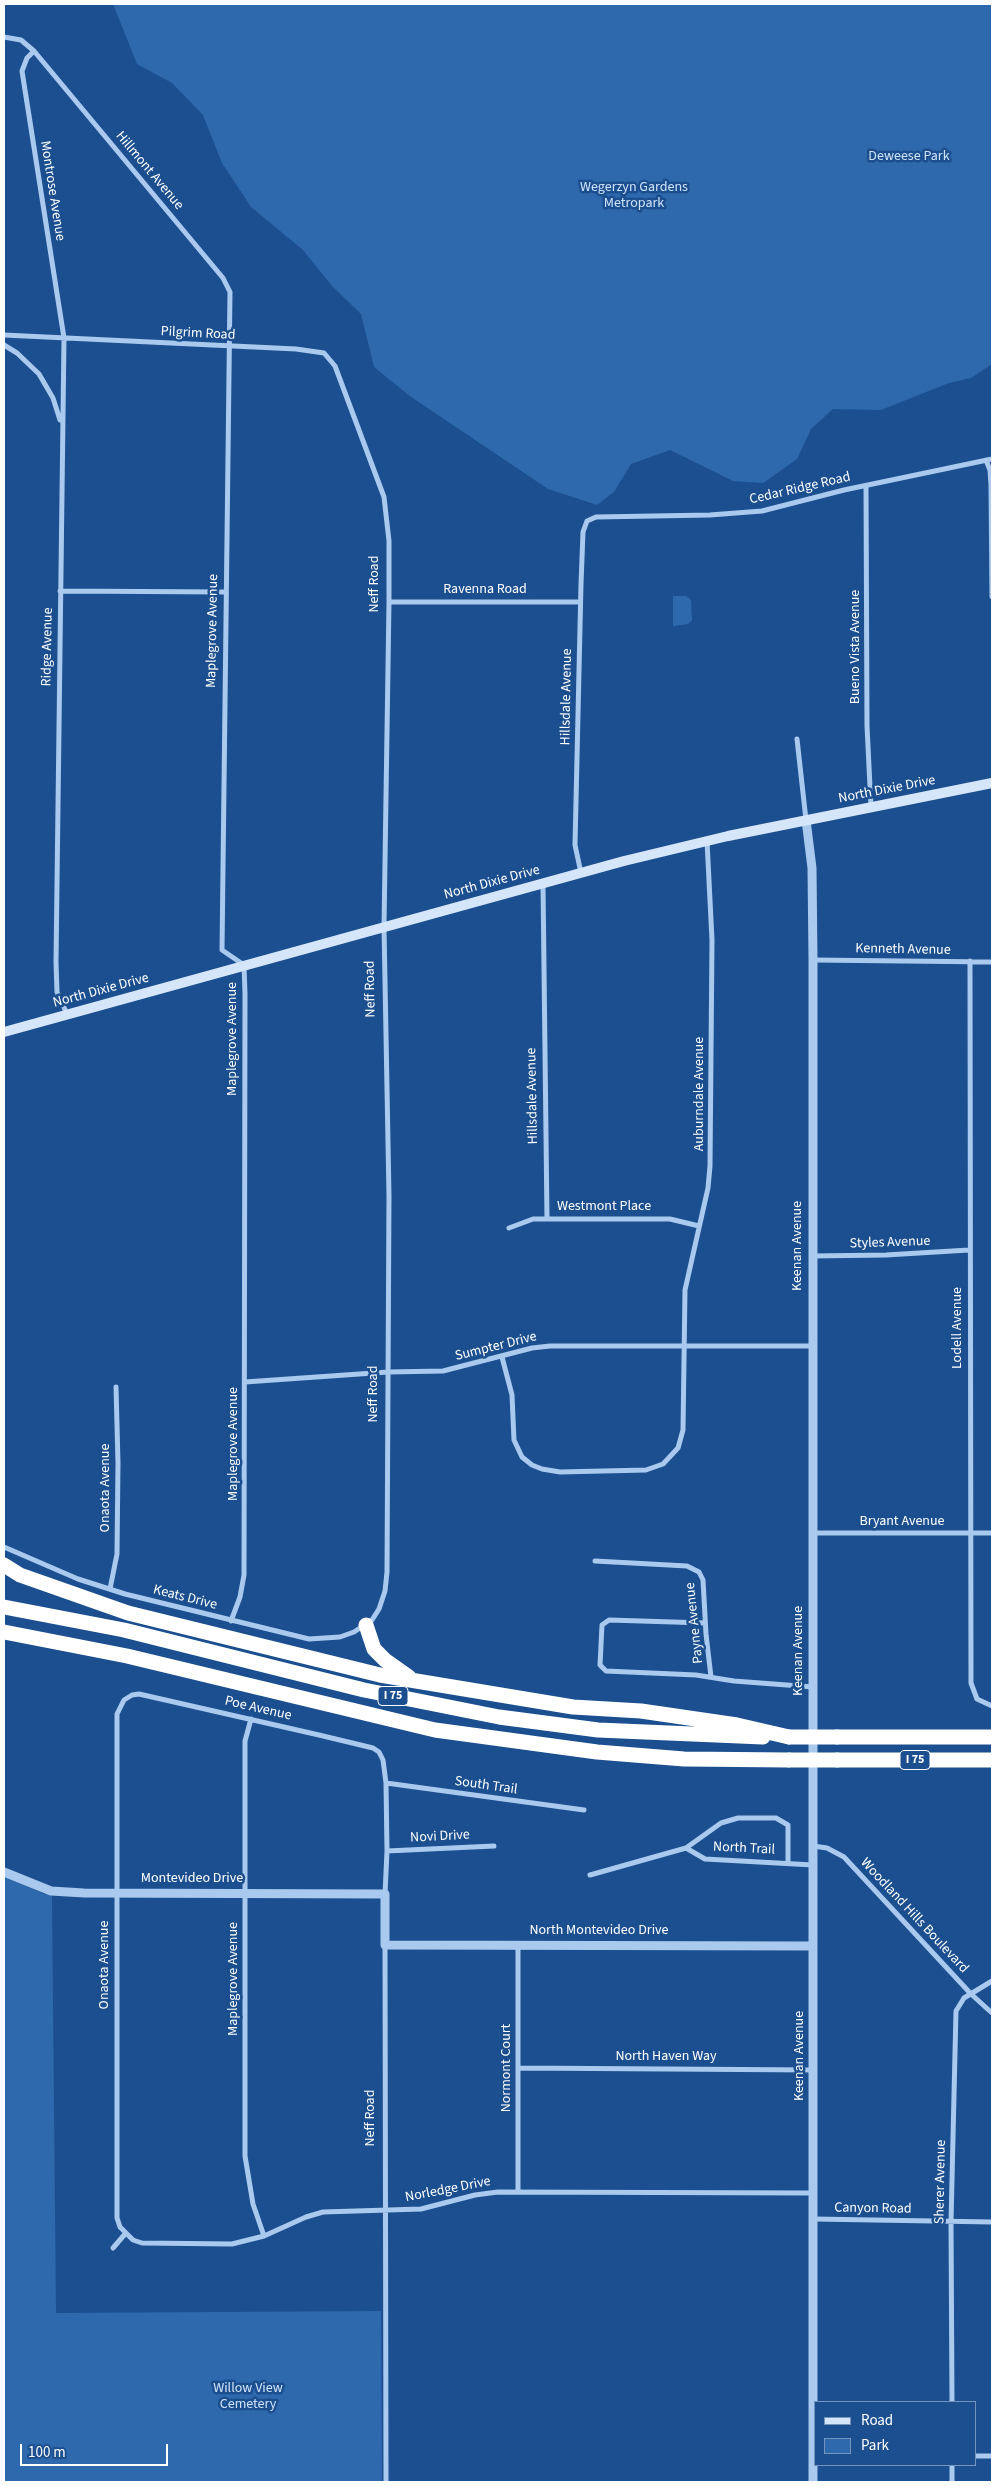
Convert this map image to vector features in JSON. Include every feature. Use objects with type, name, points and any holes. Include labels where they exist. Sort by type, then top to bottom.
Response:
[{"type":"highway","points":[[4,1566],[20,1575],[128,1614],[380,1675],[573,1707],[641,1712],[737,1725],[789,1737]]},
{"type":"highway","name":"I 75","points":[[4,1607],[124,1630],[364,1690],[499,1717],[598,1730],[728,1737],[992,1737]]},
{"type":"highway","points":[[366,1626],[374,1649],[384,1660],[414,1681]]},
{"type":"highway","name":"I 75","points":[[4,1632],[127,1656],[435,1730],[597,1752],[684,1759],[992,1760]]},
{"type":"main road","name":"North Dixie Drive","points":[[4,1032],[544,883],[707,841],[992,783]]},
{"type":"street","name":"Hillmont Avenue","points":[[4,37],[21,40],[34,51],[227,284],[230,292],[229,347]]},
{"type":"street","name":"Montrose Avenue","points":[[34,51],[28,58],[22,71],[64,338]]},
{"type":"street","points":[[4,335],[64,338]]},
{"type":"street","name":"Pilgrim Road","points":[[64,338],[316,351],[329,357]]},
{"type":"street","name":"Ridge Avenue","points":[[64,338],[56,962],[57,992],[67,1014]]},
{"type":"street","points":[[4,345],[29,362],[40,374],[55,402],[62,433]]},
{"type":"street","name":"Maplegrove Avenue","points":[[229,347],[224,592],[222,950],[244,965],[245,1382],[244,1575],[239,1603],[232,1621]]},
{"type":"street","name":"Neff Road","points":[[329,357],[335,366],[384,497],[388,533],[389,602],[384,927],[389,1196],[385,1591],[379,1609],[366,1626]]},
{"type":"street","points":[[989,460],[992,597]]},
{"type":"street","name":"Cedar Ridge Road","points":[[588,521],[596,517],[743,514],[989,460]]},
{"type":"street","name":"Bueno Vista Avenue","points":[[866,486],[867,726],[871,807]]},
{"type":"street","name":"Hillsdale Avenue","points":[[581,873],[575,845],[580,602],[583,532],[588,521]]},
{"type":"street","points":[[60,592],[224,592]]},
{"type":"street","name":"Ravenna Road","points":[[389,602],[580,602]]},
{"type":"street","points":[[797,739],[806,820]]},
{"type":"street","name":"Keenan Avenue","points":[[806,820],[812,868],[813,960],[814,2482]]},
{"type":"street","name":"Auburndale Avenue","points":[[502,1357],[512,1395],[514,1440],[517,1450],[532,1465],[551,1471],[634,1472],[663,1464],[678,1448],[682,1438],[684,1290],[708,1188],[710,1166],[712,940],[707,841]]},
{"type":"street","name":"Hillsdale Avenue","points":[[544,883],[547,1219]]},
{"type":"street","name":"Kenneth Avenue","points":[[813,960],[992,962]]},
{"type":"street","name":"Lodell Avenue","points":[[970,962],[971,1683],[974,1695],[983,1704],[992,1706]]},
{"type":"street","name":"Westmont Place","points":[[509,1228],[533,1219],[670,1219],[699,1226]]},
{"type":"street","name":"Styles Avenue","points":[[812,1256],[886,1255],[970,1250]]},
{"type":"street","name":"Sumpter Drive","points":[[245,1382],[388,1372],[443,1371],[550,1346],[812,1346]]},
{"type":"street","name":"Onaota Avenue","points":[[110,1589],[117,1554],[118,1463],[116,1387]]},
{"type":"street","name":"Bryant Avenue","points":[[812,1533],[992,1533]]},
{"type":"street","name":"Keats Drive","points":[[4,1547],[78,1579],[110,1589],[232,1621],[309,1638],[340,1637],[366,1626]]},
{"type":"street","name":"Payne Avenue","points":[[595,1562],[651,1562],[694,1568],[699,1572],[703,1580],[705,1623],[711,1677],[734,1682],[813,1687]]},
{"type":"street","points":[[705,1623],[609,1620],[602,1625],[599,1660],[602,1669],[606,1671],[711,1677]]},
{"type":"street","name":"Poe Avenue","points":[[127,1697],[139,1694],[250,1719],[373,1748],[381,1755]]},
{"type":"street","name":"Onaota Avenue","points":[[125,2234],[117,2218],[116,1894],[117,1714],[119,1706],[127,1697]]},
{"type":"street","name":"Maplegrove Avenue","points":[[250,1719],[245,1741],[245,2156],[253,2204],[264,2236]]},
{"type":"street","name":"Neff Road","points":[[381,1755],[386,1783],[387,1851],[385,1894],[386,2482]]},
{"type":"street","name":"South Trail","points":[[386,1783],[584,1810]]},
{"type":"street","points":[[590,1875],[686,1848],[721,1824],[738,1818],[776,1818],[788,1825],[788,1863]]},
{"type":"street","name":"Novi Drive","points":[[387,1851],[494,1846]]},
{"type":"street","name":"Woodland Hills Boulevard","points":[[813,1846],[827,1848],[844,1857],[971,1994],[992,2013]]},
{"type":"street","name":"North Trail","points":[[686,1848],[705,1859],[813,1865]]},
{"type":"street","name":"Montevideo Drive","points":[[4,1872],[51,1890],[116,1894],[385,1894]]},
{"type":"street","name":"Normont Court","points":[[518,1944],[518,2192]]},
{"type":"street","name":"North Montevideo Drive","points":[[385,1945],[813,1946]]},
{"type":"street","name":"Sherer Avenue","points":[[952,2401],[952,2222],[956,2011],[959,2004],[971,1994],[992,1981]]},
{"type":"street","name":"North Haven Way","points":[[518,2068],[814,2070]]},
{"type":"street","name":"Norledge Drive","points":[[125,2234],[142,2243],[232,2244],[264,2236],[306,2217],[323,2212],[421,2209],[475,2195],[518,2192],[814,2193]]},
{"type":"street","name":"Canyon Road","points":[[814,2219],[992,2222]]},
{"type":"street","points":[[112,2248],[125,2234]]},
{"type":"street","points":[[976,2456],[992,2456]]},
{"type":"street","points":[[952,2466],[952,2482]]},
{"type":"green space","points":[[113,4],[992,4],[992,364],[971,378],[949,383],[881,410],[833,409],[811,429],[797,459],[763,483],[733,481],[670,450],[631,464],[614,492],[597,505],[548,489],[411,397],[374,367],[361,314],[332,286],[303,250],[251,207],[222,163],[203,115],[172,83],[137,64]]},
{"type":"green space","points":[[673,596],[686,596],[691,600],[692,620],[688,624],[673,626]]},
{"type":"green space","name":"Willow View Cemetery","points":[[4,1876],[52,1896],[56,2313],[381,2311],[382,2482],[4,2482]]},
{"type":"park label","name":"Deweese Park","points":[[909,157]]},
{"type":"park label","name":"Wegerzyn Gardens Metropark","points":[[634,196]]}]
